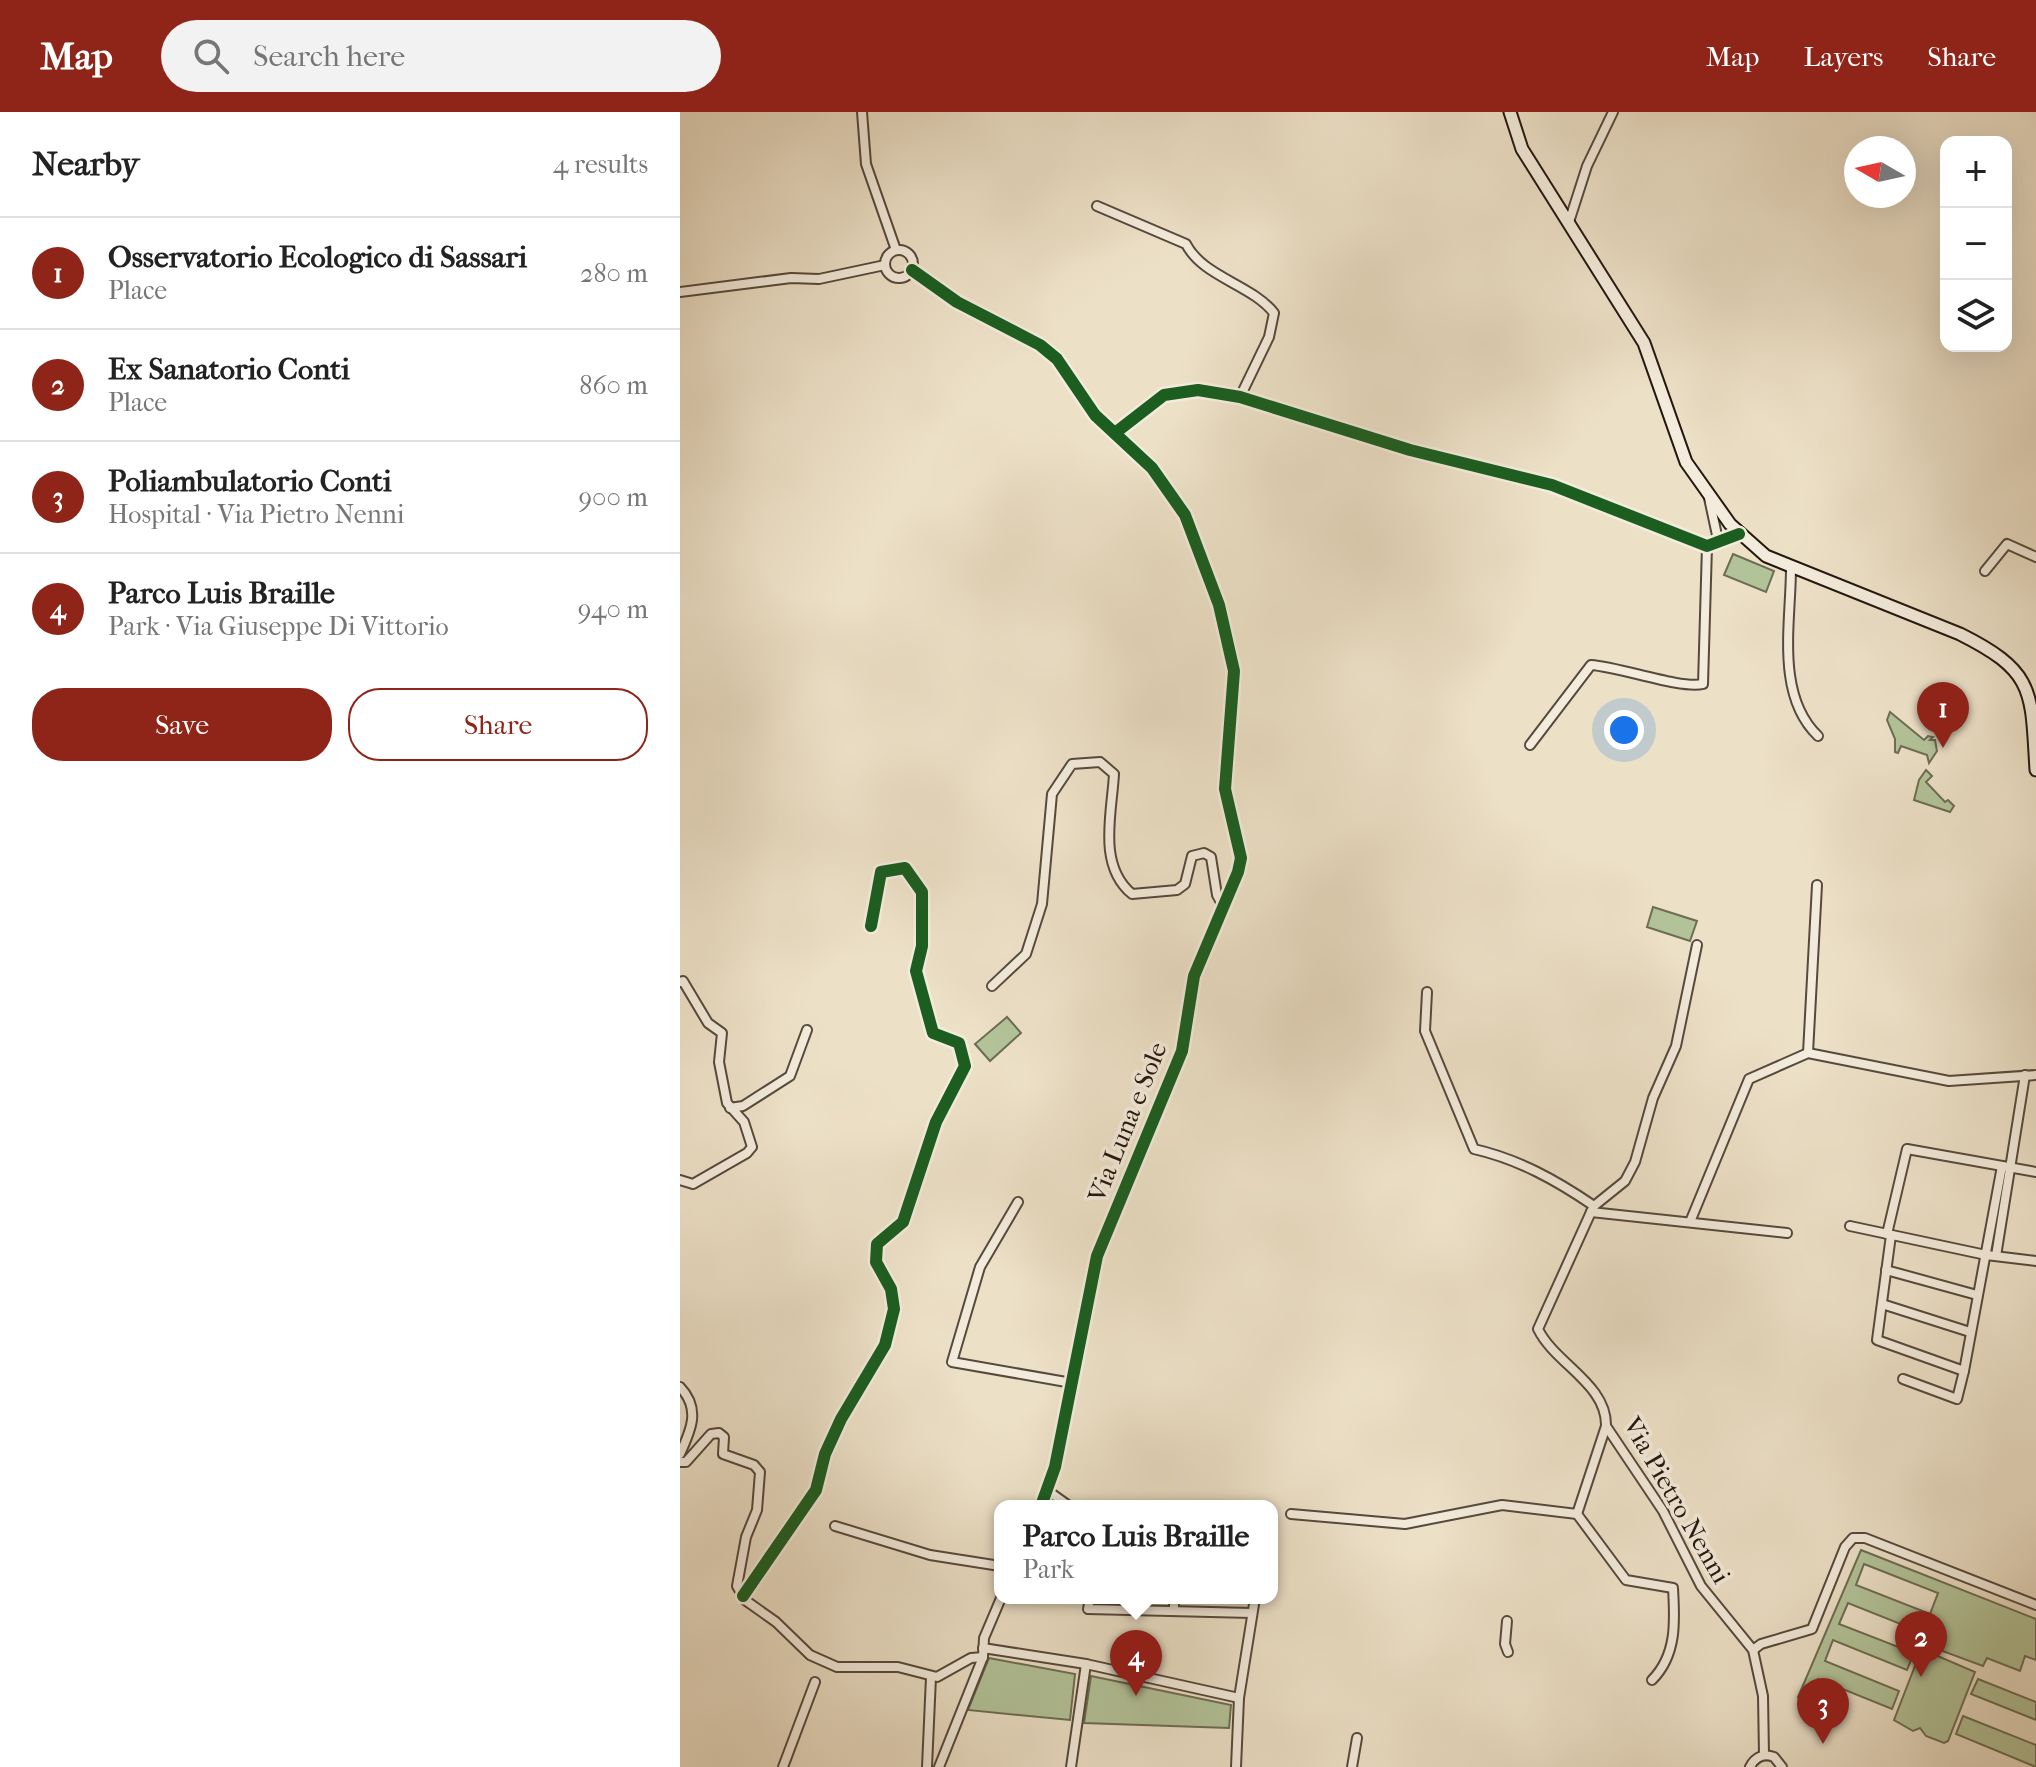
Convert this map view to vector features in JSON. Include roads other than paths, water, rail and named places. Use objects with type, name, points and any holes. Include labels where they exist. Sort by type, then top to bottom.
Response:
[{"type":"main road","points":[[1510,112],[1522,149],[1644,343],[1686,462],[1730,524],[1766,556],[1960,634],[1981,644],[2015,668],[2034,700],[2036,770]]},
{"type":"street","points":[[862,112],[866,164],[896,250]]},
{"type":"street","points":[[1569,222],[1587,166],[1613,112]]},
{"type":"street","points":[[1097,206],[1186,244],[1193,258],[1262,298],[1274,313],[1269,337],[1240,397]]},
{"type":"street","points":[[896,250],[909,253],[912,270],[905,276],[897,277],[889,273],[885,265],[888,256],[896,250]]},
{"type":"street","points":[[680,292],[791,278],[819,279],[863,267],[885,265]]},
{"type":"street","name":"Via Luna e Sole","points":[[912,270],[957,302],[1040,345],[1057,359],[1095,415],[1152,468],[1185,515],[1219,605],[1234,671],[1225,789],[1241,858],[1194,976],[1182,1051],[1097,1256],[1072,1383],[1044,1500]]},
{"type":"street","points":[[1115,433],[1164,395],[1198,390],[1240,397],[1410,450],[1552,485],[1707,546]]},
{"type":"street","points":[[1709,495],[1718,540]]},
{"type":"street","points":[[1718,540],[1730,524]]},
{"type":"street","points":[[1707,546],[1739,534]]},
{"type":"street","points":[[1985,571],[2007,544],[2036,557]]},
{"type":"street","points":[[1530,745],[1591,665],[1627,669],[1688,684],[1703,684],[1707,546]]},
{"type":"street","points":[[1791,568],[1787,651],[1798,710],[1818,736]]},
{"type":"street","points":[[992,986],[1026,954],[1042,904],[1052,794],[1072,764],[1100,762],[1114,774],[1109,806],[1110,859],[1121,885],[1132,894],[1142,895],[1177,890],[1185,884],[1192,856],[1204,853],[1211,857],[1217,895],[1223,906]]},
{"type":"street","points":[[743,1596],[816,1490],[825,1454],[841,1419],[885,1345],[894,1309],[891,1289],[876,1262],[877,1244],[903,1222],[936,1122],[965,1066],[959,1043],[933,1033],[916,971],[922,946],[922,892],[905,868],[881,872],[871,926]]},
{"type":"street","points":[[1808,1053],[1817,885]]},
{"type":"street","points":[[1592,1209],[1625,1181],[1635,1162],[1653,1098],[1676,1046],[1697,945]]},
{"type":"street","points":[[680,982],[683,981],[708,1023],[722,1033],[721,1078],[730,1108],[744,1122],[752,1147],[747,1153],[693,1184],[680,1180]]},
{"type":"street","points":[[1427,992],[1425,1031],[1474,1149],[1510,1157],[1592,1209],[1787,1233]]},
{"type":"street","points":[[730,1108],[743,1106],[790,1076],[807,1030]]},
{"type":"street","points":[[1690,1222],[1749,1079],[1808,1053],[1949,1081],[2036,1075]]},
{"type":"street","points":[[1903,1379],[1957,1399],[1977,1295],[1991,1255],[2025,1075]]},
{"type":"street","points":[[1964,1371],[1877,1340],[1889,1235],[1907,1149],[2036,1172]]},
{"type":"street","points":[[1018,1202],[980,1267],[952,1362],[1072,1383]]},
{"type":"street","name":"Via Pietro Nenni","points":[[1592,1209],[1538,1329],[1547,1348],[1597,1394],[1606,1415],[1606,1426],[1663,1511],[1701,1586],[1753,1650],[1763,1696],[1764,1755]]},
{"type":"street","points":[[1850,1226],[1991,1255],[2036,1261]]},
{"type":"street","points":[[1886,1270],[1977,1295]]},
{"type":"street","points":[[1882,1304],[1970,1332]]},
{"type":"street","points":[[680,1387],[692,1402],[693,1413],[691,1432],[680,1454]]},
{"type":"street","points":[[1577,1514],[1606,1426]]},
{"type":"street","points":[[680,1462],[686,1462],[711,1434],[719,1433],[723,1436],[723,1454],[754,1465],[760,1472],[757,1510],[746,1537],[737,1586],[743,1596],[821,1661],[845,1667],[898,1667],[931,1677],[983,1652],[1086,1664],[1239,1698]]},
{"type":"street","points":[[1048,1491],[1061,1500]]},
{"type":"street","points":[[1291,1514],[1405,1524],[1502,1505],[1577,1514],[1626,1580],[1673,1588],[1675,1632],[1664,1668],[1652,1680]]},
{"type":"street","points":[[835,1526],[930,1555],[994,1565]]},
{"type":"street","points":[[1753,1650],[1761,1644],[1812,1629],[1845,1547],[1853,1538],[1865,1538],[2036,1605]]},
{"type":"street","points":[[939,1767],[999,1604]]},
{"type":"street","points":[[1089,1604],[1088,1609],[1252,1613]]},
{"type":"street","points":[[1174,1604],[1174,1611]]},
{"type":"street","points":[[1236,1767],[1239,1698],[1254,1604]]},
{"type":"street","points":[[1507,1621],[1505,1644],[1508,1652]]},
{"type":"street","points":[[1071,1767],[1086,1664]]},
{"type":"street","points":[[927,1767],[931,1677]]},
{"type":"street","points":[[783,1767],[815,1682]]},
{"type":"street","points":[[1352,1767],[1357,1738]]},
{"type":"street","points":[[1750,1767],[1755,1759],[1764,1755],[1774,1757],[1782,1767]]},
{"type":"place","name":"Osservatorio Ecologico di Sassari","points":[[1943,748]]},
{"type":"place","name":"Ex Sanatorio Conti","points":[[1921,1677]]},
{"type":"place","name":"Parco Luis Braille","points":[[1136,1696]]},
{"type":"place","name":"Poliambulatorio Conti","points":[[1823,1744]]}]
